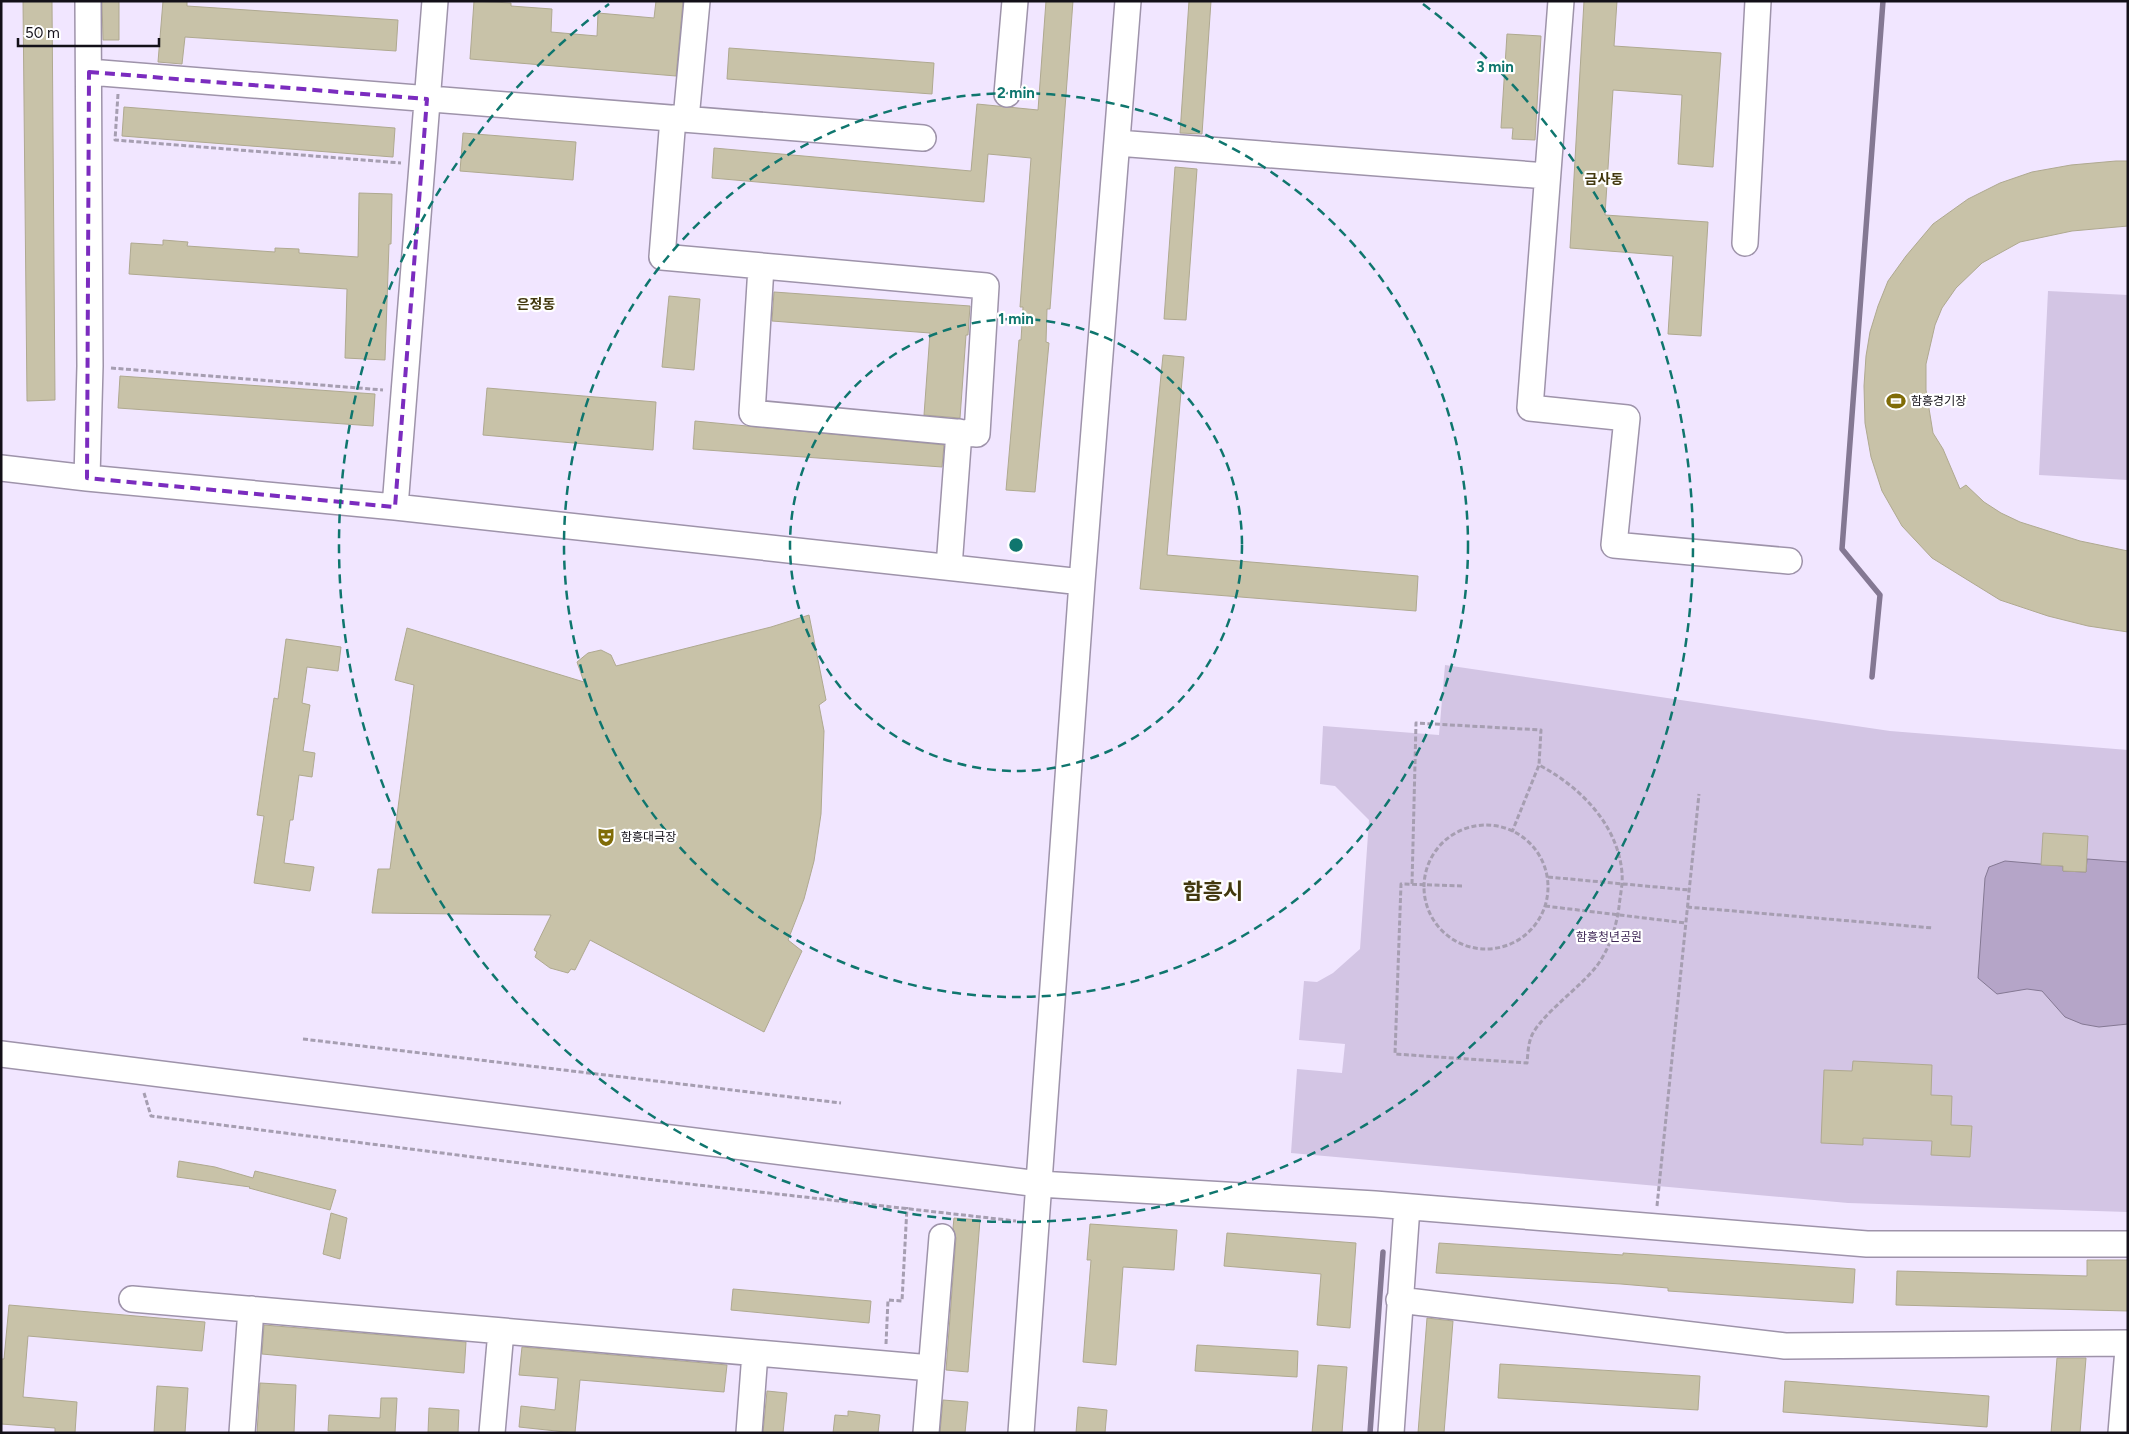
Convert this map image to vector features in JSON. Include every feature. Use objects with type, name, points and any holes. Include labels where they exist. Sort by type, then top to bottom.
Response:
[{"type":"street","points":[[87,478],[90,366],[88,1]]},
{"type":"street","points":[[395,507],[435,1]]},
{"type":"street","points":[[698,1],[679,118],[662,257],[986,286],[976,434],[752,413],[761,267]]},
{"type":"street","points":[[1007,94],[1015,1]]},
{"type":"street","points":[[1021,1433],[1082,582],[1128,1]]},
{"type":"street","points":[[1560,1],[1530,408],[1628,418],[1614,545],[1789,561]]},
{"type":"street","points":[[1745,243],[1758,1]]},
{"type":"street","points":[[89,72],[923,138]]},
{"type":"street","points":[[1117,143],[1547,176]]},
{"type":"street","points":[[949,567],[959,432]]},
{"type":"street","points":[[1,468],[395,507],[1082,582]]},
{"type":"street","points":[[1,1054],[1039,1184],[1407,1207],[1867,1244],[2128,1244]]},
{"type":"street","points":[[1391,1433],[1407,1207]]},
{"type":"street","points":[[926,1433],[942,1237]]},
{"type":"street","points":[[132,1298],[931,1368]]},
{"type":"street","points":[[1399,1300],[1785,1346],[2128,1343]]},
{"type":"street","points":[[242,1433],[251,1309]]},
{"type":"street","points":[[492,1433],[501,1331]]},
{"type":"street","points":[[2121,1433],[2128,1349]]},
{"type":"street","points":[[749,1433],[755,1353]]},
{"type":"path","points":[[120,74],[114,140],[422,164]]},
{"type":"path","points":[[90,366],[404,391]]},
{"type":"path","points":[[1412,884],[1416,723],[1541,730],[1539,765],[1512,832]]},
{"type":"path","points":[[1462,886],[1401,884],[1395,1054],[1527,1063],[1529,1044],[1541,1022],[1597,966],[1607,948],[1618,915],[1622,873],[1615,844],[1596,811],[1570,784],[1539,765]]},
{"type":"path","points":[[1655,1228],[1699,794]]},
{"type":"path","points":[[1482,826],[1495,826],[1512,832],[1538,853],[1547,877],[1548,890],[1545,906],[1535,926],[1515,942],[1490,949],[1477,949],[1453,940],[1435,922],[1429,910],[1425,885],[1426,872],[1438,849],[1458,832],[1482,826]]},
{"type":"path","points":[[1547,877],[1689,890]]},
{"type":"path","points":[[1545,906],[1686,923]]},
{"type":"path","points":[[1687,907],[1933,928]]},
{"type":"path","points":[[303,1039],[840,1103]]},
{"type":"path","points":[[138,1072],[151,1116],[654,1180],[1037,1223]]},
{"type":"path","points":[[885,1364],[888,1300],[902,1301],[907,1207]]},
{"type":"highlighted area","points":[[89,72],[427,99],[395,507],[87,478]]},
{"type":"green space","points":[[2048,291],[2128,295],[2128,480],[2039,475]]},
{"type":"green space","name":"함흥청년공원","points":[[1445,665],[1890,731],[2128,750],[2128,1212],[1848,1203],[1291,1153],[1297,1069],[1342,1073],[1345,1044],[1299,1040],[1304,981],[1317,982],[1333,973],[1360,949],[1369,820],[1335,786],[1320,784],[1323,726],[1439,735]]},
{"type":"shaded area","points":[[2087,859],[2128,862],[2128,1024],[2099,1027],[2082,1024],[2065,1017],[2042,991],[2027,989],[1997,994],[1978,978],[1985,878],[1989,867],[2005,861],[2063,866],[2063,871],[2086,872]]},
{"type":"building","points":[[23,1],[52,1],[55,400],[27,401]]},
{"type":"building","points":[[102,1],[119,1],[119,40],[103,40]]},
{"type":"building","points":[[163,1],[187,1],[187,6],[398,20],[396,51],[185,37],[182,64],[158,62]]},
{"type":"building","points":[[474,1],[511,3],[511,6],[552,9],[551,32],[597,36],[598,13],[654,18],[656,1],[683,1],[676,76],[470,59]]},
{"type":"building","points":[[1046,1],[1073,1],[1050,309],[1047,309],[1046,342],[1049,343],[1035,492],[1006,490],[1019,340],[1021,340],[1023,307],[1020,307],[1031,158],[988,154],[984,202],[712,178],[714,148],[971,171],[977,104],[1038,110]]},
{"type":"building","points":[[1189,1],[1211,1],[1202,134],[1180,133]]},
{"type":"building","points":[[1584,1],[1617,1],[1614,46],[1721,53],[1713,167],[1678,164],[1682,95],[1613,90],[1605,215],[1708,222],[1701,336],[1668,334],[1673,256],[1570,248]]},
{"type":"building","points":[[1507,34],[1541,36],[1535,140],[1512,139],[1513,128],[1501,128]]},
{"type":"building","points":[[729,48],[934,63],[932,94],[727,79]]},
{"type":"building","points":[[124,107],[395,128],[393,157],[122,136]]},
{"type":"building","points":[[463,133],[576,142],[573,180],[460,171]]},
{"type":"building","name":"함흥경기장","points":[[2128,161],[2128,226],[2072,231],[2020,242],[1982,263],[1956,288],[1942,308],[1935,325],[1926,364],[1926,390],[1933,433],[1943,449],[1960,489],[1966,485],[1984,502],[2020,522],[2080,541],[2128,551],[2128,632],[2088,626],[2048,616],[2000,600],[1932,558],[1902,526],[1882,491],[1871,457],[1865,423],[1864,386],[1870,332],[1888,281],[1933,224],[1968,199],[2000,183],[2032,172],[2071,165]]},
{"type":"building","points":[[1175,167],[1197,169],[1186,320],[1164,319]]},
{"type":"building","points":[[359,193],[392,194],[385,360],[345,358],[347,289],[129,274],[131,243],[163,245],[163,240],[188,242],[187,246],[275,252],[275,248],[299,249],[299,253],[358,257]]},
{"type":"building","points":[[774,292],[970,306],[960,418],[924,415],[930,333],[772,321]]},
{"type":"building","points":[[669,296],[700,299],[694,370],[662,367]]},
{"type":"building","points":[[1163,355],[1184,357],[1167,555],[1418,576],[1416,611],[1140,589]]},
{"type":"building","points":[[120,376],[375,394],[373,426],[118,408]]},
{"type":"building","points":[[487,388],[656,402],[653,450],[483,435]]},
{"type":"building","points":[[695,421],[944,445],[942,467],[693,449]]},
{"type":"building","name":"함흥대극장","points":[[809,615],[826,700],[819,705],[824,731],[821,814],[814,861],[804,899],[788,940],[802,951],[764,1032],[590,940],[575,970],[571,969],[568,973],[550,968],[535,957],[537,952],[534,950],[551,915],[372,913],[378,869],[390,869],[414,685],[395,680],[407,628],[584,682],[577,662],[588,653],[601,650],[611,655],[616,666],[771,627]]},
{"type":"building","points":[[286,639],[341,647],[338,671],[307,667],[302,703],[310,705],[303,751],[315,753],[312,777],[299,775],[293,820],[290,820],[284,863],[314,867],[310,891],[254,883],[264,816],[257,815],[274,698],[278,699]]},
{"type":"building","points":[[2043,833],[2088,836],[2086,872],[2063,871],[2063,866],[2041,865]]},
{"type":"building","points":[[1853,1061],[1932,1065],[1931,1095],[1952,1096],[1951,1125],[1972,1126],[1970,1157],[1931,1155],[1932,1141],[1863,1138],[1863,1145],[1821,1143],[1824,1070],[1852,1071]]},
{"type":"building","points":[[179,1161],[215,1167],[253,1178],[255,1171],[336,1190],[330,1210],[250,1187],[177,1177]]},
{"type":"building","points":[[331,1213],[347,1218],[340,1259],[323,1254]]},
{"type":"building","points":[[954,1218],[980,1220],[968,1372],[946,1370],[956,1238],[953,1228]]},
{"type":"building","points":[[1090,1224],[1177,1230],[1174,1270],[1123,1267],[1116,1365],[1083,1362],[1091,1260],[1087,1260]]},
{"type":"building","points":[[1227,1233],[1356,1243],[1350,1328],[1317,1325],[1321,1274],[1224,1266]]},
{"type":"building","points":[[1439,1243],[1855,1269],[1853,1303],[1668,1291],[1668,1288],[1621,1284],[1436,1273]]},
{"type":"building","points":[[2087,1260],[2128,1260],[2128,1311],[1896,1305],[1897,1271],[2087,1276]]},
{"type":"building","points":[[733,1289],[871,1301],[869,1323],[731,1310]]},
{"type":"building","points":[[9,1305],[205,1322],[202,1351],[28,1336],[23,1397],[77,1402],[75,1433],[55,1433],[55,1428],[1,1424],[1,1359],[4,1359]]},
{"type":"building","points":[[1427,1318],[1453,1321],[1444,1433],[1418,1433]]},
{"type":"building","points":[[264,1325],[466,1342],[464,1373],[262,1354]]},
{"type":"building","points":[[1197,1345],[1298,1351],[1297,1377],[1195,1371]]},
{"type":"building","points":[[522,1347],[727,1365],[724,1392],[580,1380],[575,1433],[519,1427],[521,1406],[555,1410],[558,1378],[519,1375]]},
{"type":"building","points":[[2057,1358],[2086,1358],[2080,1433],[2051,1433]]},
{"type":"building","points":[[1500,1364],[1700,1376],[1698,1410],[1498,1398]]},
{"type":"building","points":[[1318,1365],[1347,1367],[1342,1433],[1312,1433]]},
{"type":"building","points":[[1785,1381],[1989,1396],[1987,1427],[1783,1412]]},
{"type":"building","points":[[260,1383],[296,1385],[294,1433],[257,1433]]},
{"type":"building","points":[[157,1386],[188,1388],[185,1433],[154,1433]]},
{"type":"building","points":[[767,1391],[787,1393],[783,1433],[763,1433]]},
{"type":"building","points":[[381,1398],[397,1398],[395,1433],[328,1431],[329,1415],[380,1418]]},
{"type":"building","points":[[943,1400],[968,1402],[965,1433],[940,1433]]},
{"type":"building","points":[[1078,1407],[1107,1410],[1105,1433],[1076,1433]]},
{"type":"building","points":[[429,1408],[459,1410],[458,1433],[428,1433]]},
{"type":"building","points":[[848,1411],[880,1415],[878,1433],[833,1433],[835,1415],[848,1416]]},
{"type":"waterway","points":[[1872,677],[1880,595],[1842,549],[1883,1]]},
{"type":"waterway","points":[[1370,1433],[1383,1252]]},
{"type":"place","name":"함흥경기장","points":[[1896,401]]},
{"type":"place","name":"함흥대극장","points":[[606,837]]},
{"type":"district","name":"금사동","points":[[1604,179]]},
{"type":"district","name":"은정동","points":[[536,304]]},
{"type":"district","name":"함흥시","points":[[1213,891]]}]
